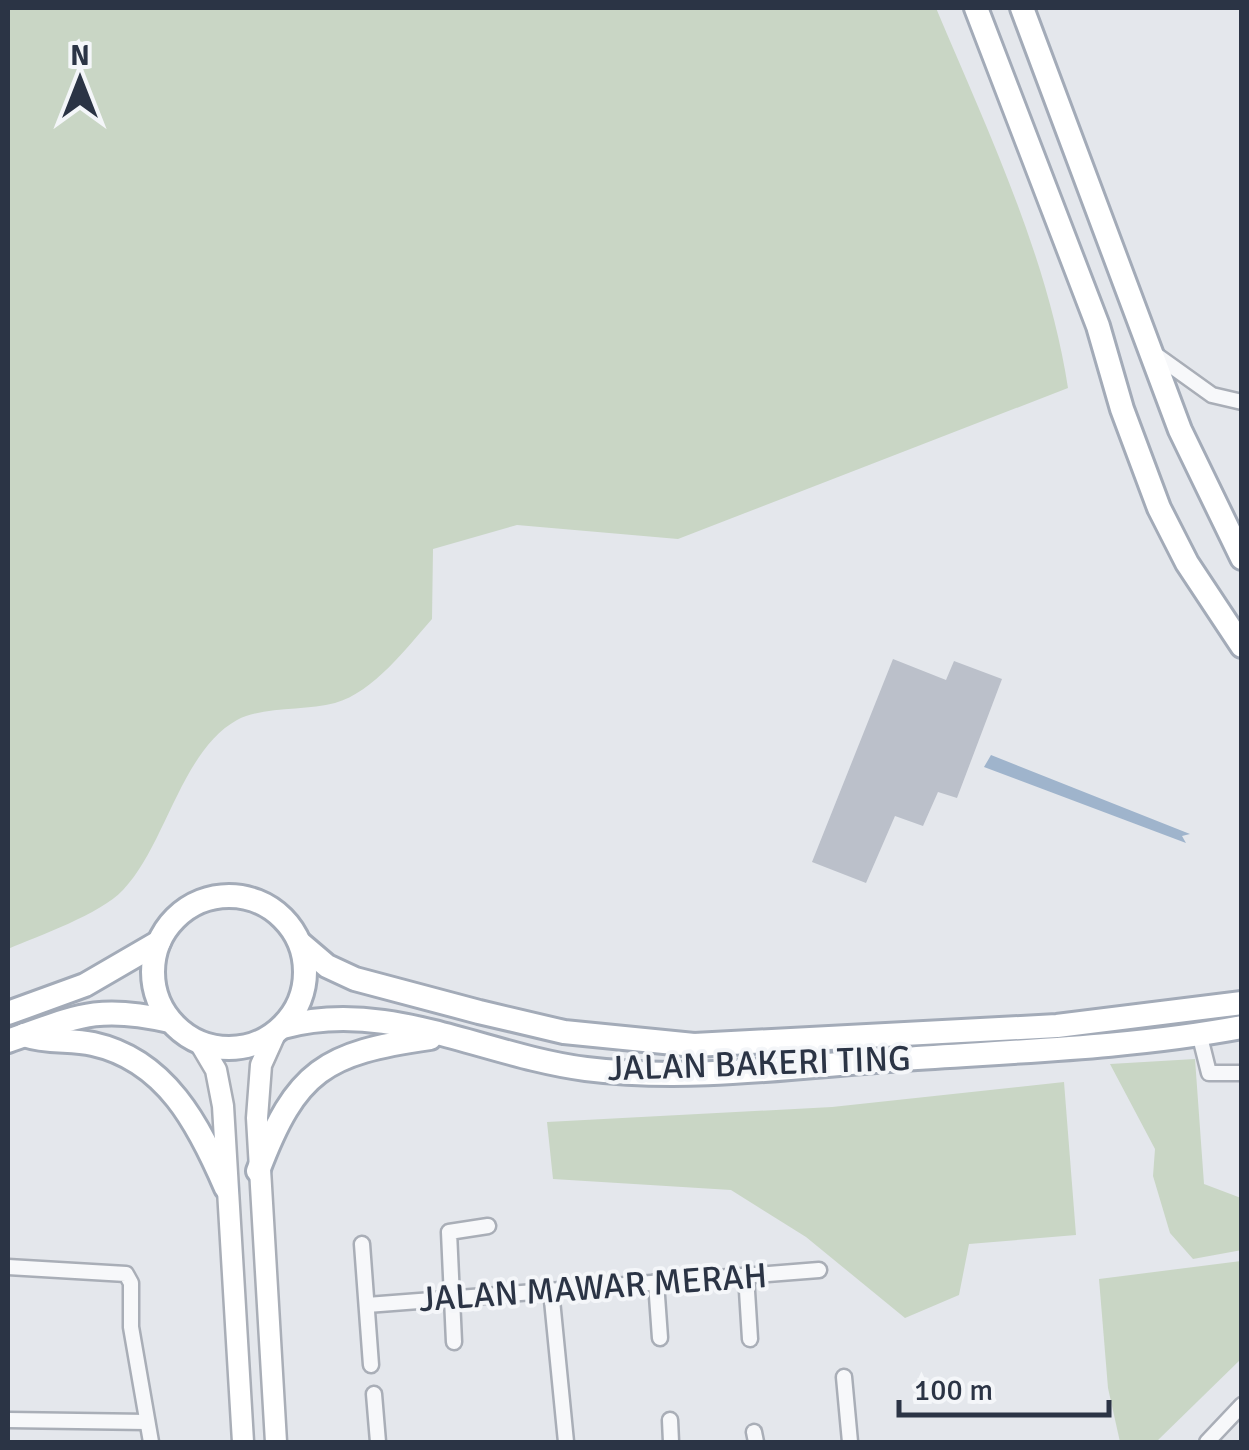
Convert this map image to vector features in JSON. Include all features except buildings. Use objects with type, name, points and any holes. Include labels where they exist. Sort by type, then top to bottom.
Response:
[{"type":"main road","points":[[976,8],[1098,326],[1122,409],[1159,508],[1187,563],[1242,646]]},
{"type":"main road","points":[[1022,8],[1180,430],[1242,558]]},
{"type":"main road","points":[[170,1020],[153,983],[159,942],[173,920],[193,905],[217,897],[242,897],[267,906],[286,922],[300,944],[304,988],[279,1030],[257,1088],[258,1171],[276,1442]]},
{"type":"main road","points":[[8,1013],[85,985],[159,942]]},
{"type":"main road","name":"JALAN BAKERI TING","points":[[300,944],[328,966],[355,979],[479,1012],[564,1032],[694,1044],[1058,1026],[1242,1003]]},
{"type":"main road","points":[[16,1038],[91,1012],[135,1013],[170,1020],[200,1043],[216,1070],[223,1106],[243,1442]]},
{"type":"main road","name":"JALAN BAKERI TING","points":[[279,1030],[338,1016],[380,1020],[587,1069],[662,1071],[758,1070],[1089,1046],[1242,1027]]},
{"type":"main road","points":[[200,1043],[238,1048],[279,1030]]},
{"type":"main road","points":[[258,1171],[288,1102],[317,1071],[348,1052],[443,1036]]},
{"type":"main road","points":[[16,1038],[49,1044],[91,1043],[134,1058],[170,1090],[201,1130],[226,1188]]},
{"type":"street","points":[[1151,352],[1212,395],[1242,402]]},
{"type":"street","points":[[1199,1033],[1209,1073],[1242,1073]]},
{"type":"street","points":[[454,1342],[448,1232],[488,1226]]},
{"type":"street","points":[[362,1244],[372,1365]]},
{"type":"street","points":[[8,1268],[126,1274],[131,1283],[131,1327],[151,1442]]},
{"type":"street","name":"JALAN MAWAR MERAH","points":[[367,1304],[819,1270]]},
{"type":"street","points":[[746,1275],[750,1339]]},
{"type":"street","points":[[656,1282],[660,1338]]},
{"type":"street","points":[[551,1290],[566,1442]]},
{"type":"street","points":[[844,1377],[850,1442]]},
{"type":"street","points":[[374,1394],[378,1442]]},
{"type":"street","points":[[1207,1442],[1242,1405]]},
{"type":"street","points":[[8,1420],[147,1422]]},
{"type":"street","points":[[670,1420],[672,1442]]},
{"type":"green space","points":[[8,8],[936,8],[1031,242],[1059,339],[1068,388],[678,539],[517,525],[433,549],[432,619],[389,667],[363,689],[335,703],[248,716],[218,734],[202,753],[151,849],[123,890],[85,916],[8,949]]},
{"type":"green space","points":[[1195,1059],[1204,1184],[1241,1198],[1242,1250],[1193,1259],[1170,1233],[1153,1176],[1155,1149],[1110,1064]]},
{"type":"green space","points":[[1064,1082],[1076,1235],[969,1244],[959,1295],[905,1318],[806,1237],[731,1190],[553,1179],[547,1122],[832,1107]]},
{"type":"green space","points":[[1241,1261],[1241,1359],[1156,1442],[1120,1442],[1108,1388],[1099,1279]]},
{"type":"water","points":[[991,755],[1190,834],[1182,836],[1186,843],[984,767]]}]
